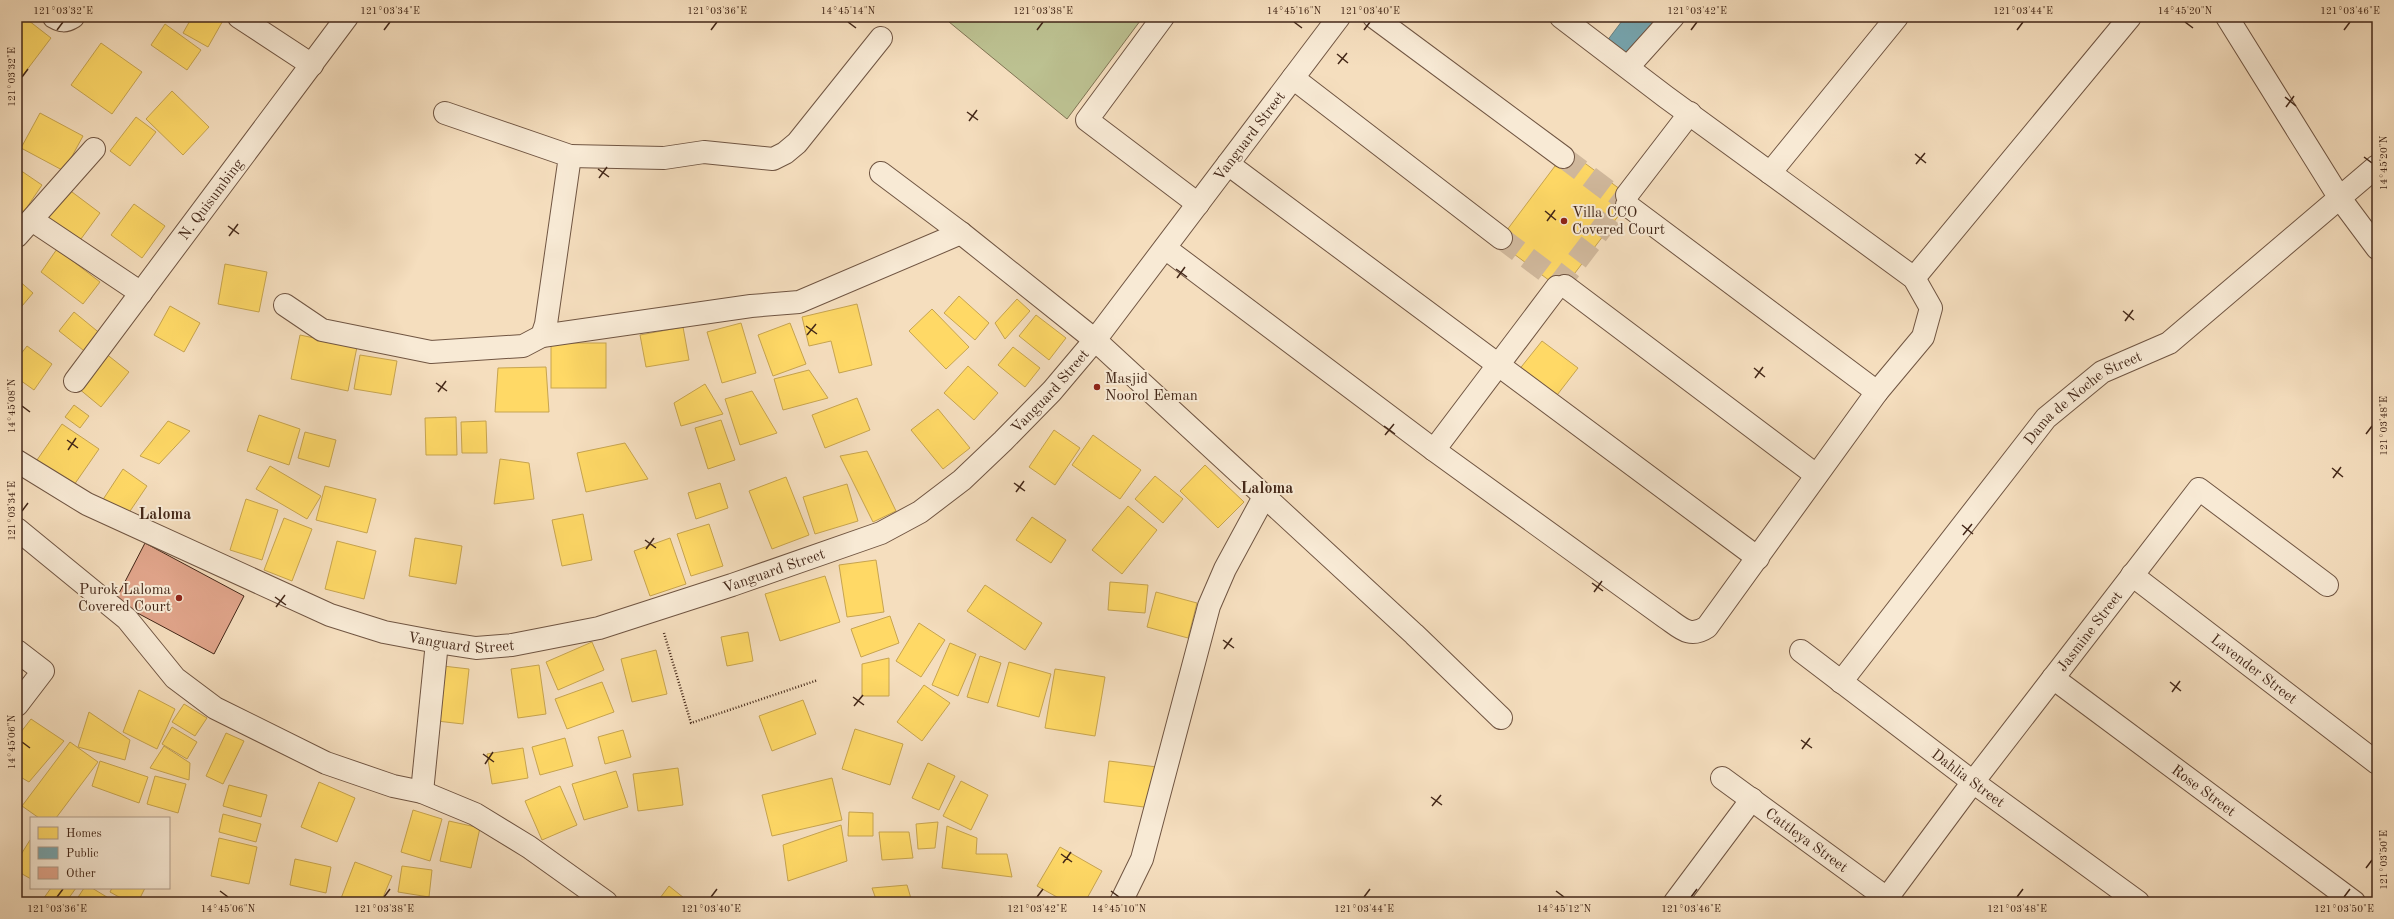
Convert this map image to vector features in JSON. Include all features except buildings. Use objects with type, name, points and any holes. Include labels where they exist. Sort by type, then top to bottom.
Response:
[{"type":"street","points":[[54,17],[60,21],[67,21],[73,17]]},
{"type":"street","points":[[239,17],[312,65]]},
{"type":"street","name":"N. Quisumbing","points":[[75,381],[348,17]]},
{"type":"street","points":[[1164,17],[1086,120],[1198,204]]},
{"type":"street","name":"Vanguard Street","points":[[17,461],[87,504],[330,614],[384,632],[436,642],[476,648],[554,639],[599,628],[656,608],[732,586],[881,533],[920,512],[962,480],[1052,391],[1095,340],[1339,17]]},
{"type":"street","points":[[1374,17],[1563,156]]},
{"type":"street","points":[[1165,248],[1434,450],[1687,632],[1698,633],[1707,627],[1877,392],[1923,336],[1931,308],[1914,278],[1561,17]]},
{"type":"street","points":[[1628,67],[1674,17]]},
{"type":"street","points":[[1770,173],[1897,17]]},
{"type":"street","points":[[1914,278],[2130,17]]},
{"type":"street","points":[[2227,17],[2339,197],[2377,248]]},
{"type":"street","points":[[444,113],[570,156],[664,158],[704,152],[772,159],[785,153],[797,143],[881,38]]},
{"type":"street","points":[[1293,78],[1501,238]]},
{"type":"street","points":[[1690,113],[1627,200],[1877,392]]},
{"type":"street","points":[[17,236],[94,149]]},
{"type":"street","points":[[542,336],[546,324],[570,156]]},
{"type":"street","points":[[1228,164],[1758,558]]},
{"type":"street","name":"Dama de Noche Street","points":[[1840,682],[2046,418],[2102,372],[2169,343],[2377,166]]},
{"type":"street","points":[[882,172],[1095,340],[1501,718]]},
{"type":"street","points":[[32,220],[141,293]]},
{"type":"street","points":[[285,305],[322,330],[431,352],[523,346],[542,336],[799,302],[961,233]]},
{"type":"street","points":[[1434,450],[1498,365],[1561,286],[1816,475]]},
{"type":"street","name":"Jasmine Street","points":[[1888,901],[1973,782],[2199,489],[2326,585]]},
{"type":"street","points":[[1121,902],[1142,859],[1209,606],[1225,569],[1264,497]]},
{"type":"street","points":[[17,529],[127,619],[175,678],[214,708],[326,763],[393,786],[422,792],[475,814],[529,847],[606,902]]},
{"type":"street","name":"Lavender Street","points":[[2132,575],[2377,763]]},
{"type":"street","points":[[422,792],[436,642]]},
{"type":"street","points":[[17,651],[43,671],[17,705]]},
{"type":"street","name":"Dahlia Street","points":[[1801,651],[1973,782],[2138,902]]},
{"type":"street","name":"Rose Street","points":[[2053,678],[2354,902]]},
{"type":"street","name":"Cattleya Street","points":[[1722,778],[1888,901]]},
{"type":"street","points":[[1675,902],[1752,800]]},
{"type":"path","points":[[656,608],[691,723],[818,680]]},
{"type":"green space","points":[[943,17],[1143,17],[1067,119]]},
{"type":"tunnel","points":[[1563,157],[1627,205]]},
{"type":"tunnel","points":[[1557,287],[1627,195]]},
{"type":"tunnel","points":[[1501,238],[1565,286]]},
{"type":"place","name":"Villa CCO Covered Court","points":[[1564,221]]},
{"type":"place","name":"Masjid Noorol Eeman","points":[[1097,387]]},
{"type":"place","name":"Purok Laloma Covered Court","points":[[179,598]]},
{"type":"district","name":"Laloma","points":[[1267,487]]},
{"type":"district","name":"Laloma","points":[[165,513]]}]
